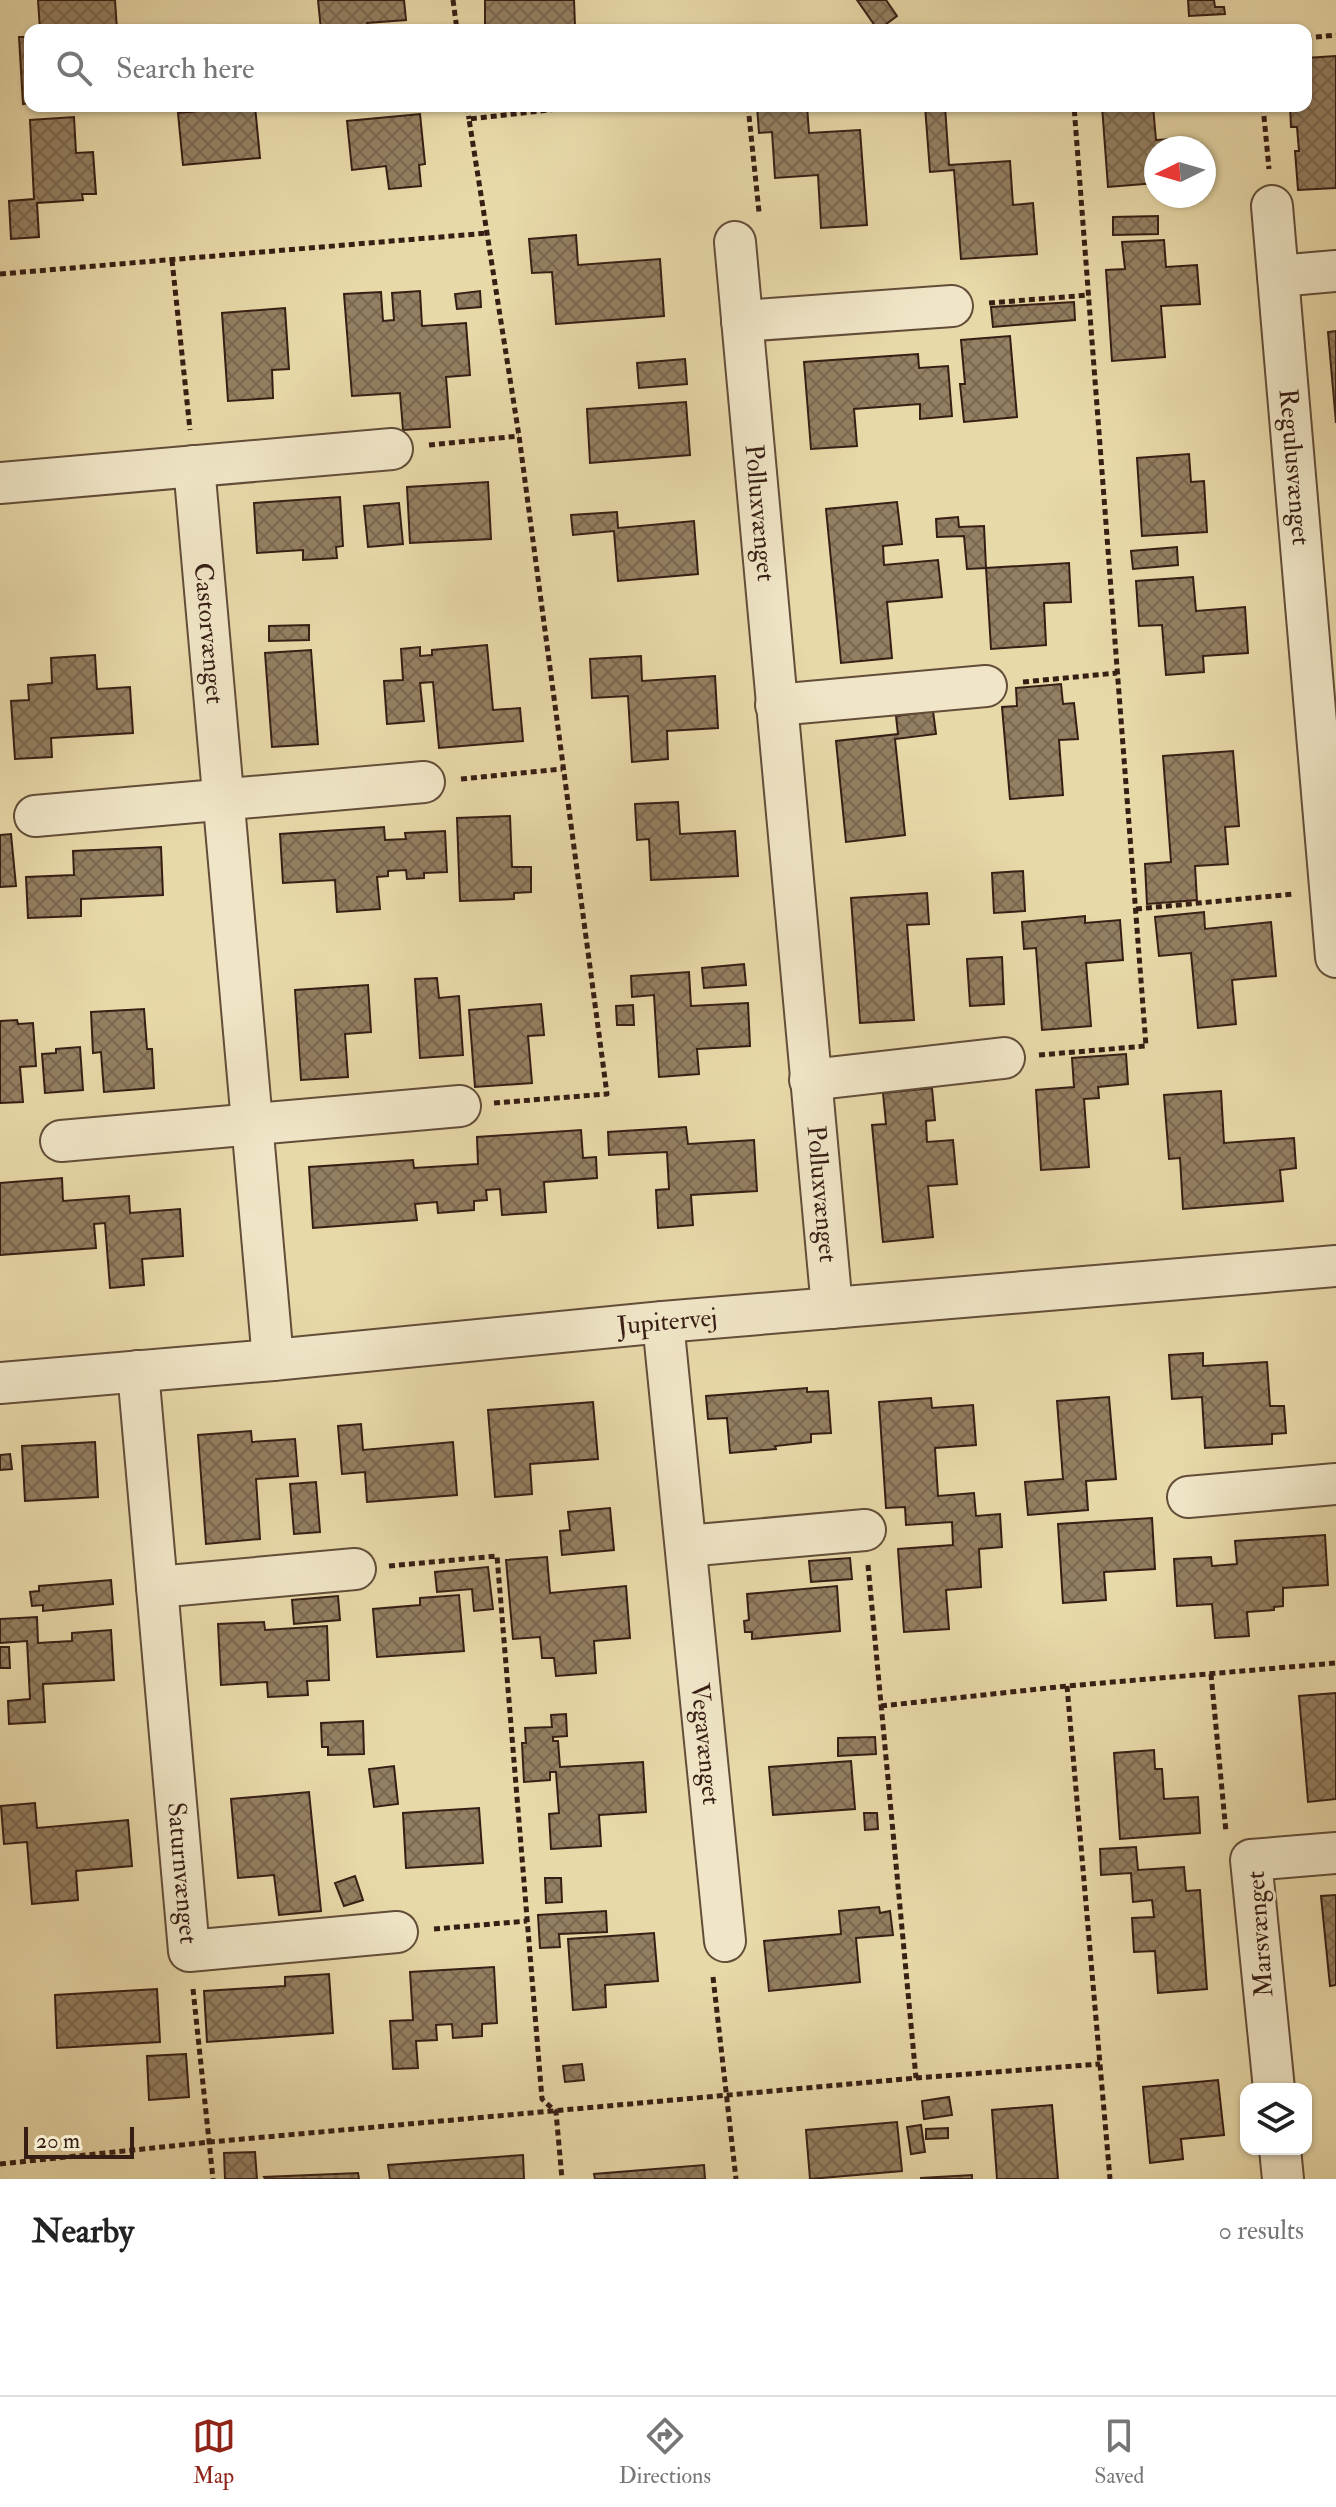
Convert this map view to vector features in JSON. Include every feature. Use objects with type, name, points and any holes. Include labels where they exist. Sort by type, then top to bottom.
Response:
[{"type":"street","name":"Regulusvænget","points":[[1272,206],[1323,656],[1336,957]]},
{"type":"street","name":"Polluxvænget","points":[[735,242],[832,1308]]},
{"type":"street","points":[[1278,276],[1336,271]]},
{"type":"street","points":[[742,321],[952,306]]},
{"type":"street","points":[[0,483],[392,449]]},
{"type":"street","name":"Castorvænget","points":[[194,466],[273,1360]]},
{"type":"street","points":[[776,705],[986,686]]},
{"type":"street","points":[[35,816],[424,782]]},
{"type":"street","points":[[810,1080],[1004,1058]]},
{"type":"street","points":[[61,1141],[460,1106]]},
{"type":"street","name":"Jupitervej","points":[[0,1383],[663,1322],[1336,1266]]},
{"type":"street","name":"Vegavænget","points":[[663,1322],[725,1941]]},
{"type":"street","name":"Saturnvænget","points":[[138,1371],[189,1951],[397,1932]]},
{"type":"street","points":[[1188,1497],[1336,1484]]},
{"type":"street","points":[[686,1546],[865,1530]]},
{"type":"street","points":[[157,1587],[355,1569]]},
{"type":"street","name":"Marsvænget","points":[[1273,2083],[1251,1860],[1336,1853]]},
{"type":"street","points":[[1281,2155],[1283,2179]]},
{"type":"path","points":[[453,0],[456,24]]},
{"type":"path","points":[[1312,37],[1336,35]]},
{"type":"path","points":[[460,1106],[607,1094],[519,436],[468,112]]},
{"type":"path","points":[[469,119],[531,112]]},
{"type":"path","points":[[735,242],[761,227],[749,112]]},
{"type":"path","points":[[1004,1058],[1146,1046],[1074,112]]},
{"type":"path","points":[[1264,112],[1272,206]]},
{"type":"path","points":[[0,274],[488,233]]},
{"type":"path","points":[[172,260],[194,466]]},
{"type":"path","points":[[952,306],[1089,295]]},
{"type":"path","points":[[392,449],[519,436]]},
{"type":"path","points":[[986,686],[1117,673]]},
{"type":"path","points":[[424,782],[562,769]]},
{"type":"path","points":[[1136,909],[1331,891]]},
{"type":"path","points":[[865,1530],[916,2078]]},
{"type":"path","points":[[355,1569],[497,1556],[542,2099],[556,2112],[562,2179]]},
{"type":"path","points":[[881,1706],[1067,1686],[1336,1663]]},
{"type":"path","points":[[1211,1674],[1227,1845],[1251,1860]]},
{"type":"path","points":[[1067,1686],[1110,2179]]},
{"type":"path","points":[[397,1932],[527,1921]]},
{"type":"path","points":[[725,1941],[710,1949],[736,2179]]},
{"type":"path","points":[[189,1951],[213,2179]]},
{"type":"path","points":[[0,2164],[210,2142],[1100,2064]]},
{"type":"building","points":[[38,0],[115,0],[117,24],[40,24]]},
{"type":"building","points":[[318,0],[404,0],[406,20],[320,24]]},
{"type":"building","points":[[485,0],[574,0],[575,24],[485,24]]},
{"type":"building","points":[[857,0],[886,0],[897,16],[886,24],[874,24]]},
{"type":"building","points":[[1188,0],[1214,0],[1215,7],[1224,7],[1225,14],[1189,16]]},
{"type":"building","points":[[19,37],[24,37],[23,104]]},
{"type":"building","points":[[1336,56],[1336,188],[1298,190],[1297,127],[1291,127],[1290,112],[1312,112],[1312,58]]},
{"type":"building","points":[[256,112],[260,158],[183,165],[178,113]]},
{"type":"building","points":[[757,112],[807,112],[809,133],[860,130],[867,225],[821,228],[818,175],[775,178],[772,132],[759,133]]},
{"type":"building","points":[[925,112],[945,112],[949,165],[1010,161],[1013,205],[1033,203],[1037,254],[961,259],[954,170],[930,172]]},
{"type":"building","points":[[1102,112],[1154,112],[1156,136],[1144,136],[1144,184],[1108,187]]},
{"type":"building","points":[[420,114],[425,164],[419,165],[421,186],[389,189],[386,166],[352,170],[347,121]]},
{"type":"building","points":[[74,117],[76,153],[93,152],[96,194],[82,194],[83,200],[37,203],[39,237],[11,239],[9,201],[34,199],[30,120]]},
{"type":"building","points":[[1158,216],[1158,234],[1113,235],[1113,217]]},
{"type":"building","points":[[576,235],[578,265],[660,259],[664,316],[556,324],[552,272],[532,273],[529,239]]},
{"type":"building","points":[[1164,240],[1166,267],[1197,265],[1200,304],[1161,306],[1165,357],[1112,361],[1106,270],[1125,269],[1122,242]]},
{"type":"building","points":[[420,291],[422,326],[466,323],[470,375],[446,377],[450,427],[403,430],[400,393],[352,396],[344,294],[381,292],[383,321],[394,320],[392,293]]},
{"type":"building","points":[[480,291],[481,307],[457,309],[455,294]]},
{"type":"building","points":[[1074,302],[1075,320],[993,327],[991,307]]},
{"type":"building","points":[[285,308],[289,369],[272,370],[273,398],[228,401],[222,313]]},
{"type":"building","points":[[1336,331],[1336,423],[1328,332]]},
{"type":"building","points":[[1010,336],[1017,417],[964,422],[960,384],[965,384],[961,340]]},
{"type":"building","points":[[918,354],[919,368],[948,366],[952,416],[920,419],[920,404],[854,409],[857,446],[811,449],[804,362]]},
{"type":"building","points":[[685,359],[687,384],[639,388],[637,363]]},
{"type":"building","points":[[686,402],[690,455],[590,463],[587,409]]},
{"type":"building","points":[[1189,454],[1191,482],[1204,481],[1207,532],[1142,536],[1137,458]]},
{"type":"building","points":[[488,482],[491,539],[410,543],[407,487]]},
{"type":"building","points":[[340,497],[343,546],[336,547],[337,558],[303,560],[303,550],[257,553],[254,503]]},
{"type":"building","points":[[897,502],[902,544],[883,546],[884,565],[938,560],[942,597],[887,602],[892,658],[841,663],[826,509]]},
{"type":"building","points":[[399,503],[403,544],[368,547],[364,506]]},
{"type":"building","points":[[617,512],[618,528],[694,521],[698,574],[618,581],[614,531],[573,535],[571,515]]},
{"type":"building","points":[[958,517],[959,527],[984,526],[986,568],[967,569],[964,536],[937,537],[936,519]]},
{"type":"building","points":[[1177,547],[1178,565],[1133,569],[1131,551]]},
{"type":"building","points":[[1069,563],[1071,602],[1044,603],[1046,645],[991,649],[986,568]]},
{"type":"building","points":[[1193,577],[1196,611],[1245,607],[1248,653],[1203,656],[1204,672],[1166,675],[1162,625],[1139,626],[1136,581]]},
{"type":"building","points":[[309,625],[309,640],[269,641],[269,626]]},
{"type":"building","points":[[487,645],[493,710],[520,708],[523,741],[439,748],[433,682],[420,683],[424,721],[387,724],[384,681],[403,680],[401,649],[420,647],[420,656],[432,655],[432,650]]},
{"type":"building","points":[[311,650],[318,744],[272,747],[265,653]]},
{"type":"building","points":[[95,655],[97,689],[130,687],[133,733],[51,738],[52,757],[15,759],[11,701],[29,700],[28,685],[52,683],[51,658]]},
{"type":"building","points":[[641,656],[642,681],[715,676],[718,728],[667,731],[668,759],[632,762],[628,696],[592,698],[590,659]]},
{"type":"building","points":[[1061,684],[1063,704],[1074,703],[1078,739],[1059,740],[1063,795],[1010,799],[1002,707],[1017,706],[1016,688]]},
{"type":"building","points":[[933,711],[936,734],[895,739],[905,835],[846,842],[836,741],[898,734],[896,716]]},
{"type":"building","points":[[1233,751],[1239,826],[1225,827],[1228,864],[1195,866],[1197,900],[1147,904],[1145,864],[1171,862],[1163,756]]},
{"type":"building","points":[[678,802],[680,834],[735,831],[738,876],[651,880],[649,839],[637,840],[635,804]]},
{"type":"building","points":[[510,816],[512,867],[531,867],[531,892],[514,893],[514,899],[460,901],[457,818]]},
{"type":"building","points":[[384,827],[385,840],[406,839],[405,833],[445,831],[447,872],[424,873],[424,878],[407,879],[406,870],[388,871],[388,876],[377,877],[380,909],[337,912],[335,880],[283,883],[280,834]]},
{"type":"building","points":[[11,834],[16,886],[0,887],[0,835]]},
{"type":"building","points":[[161,847],[163,895],[81,899],[81,916],[28,918],[26,877],[74,875],[73,851]]},
{"type":"building","points":[[1023,871],[1025,911],[994,913],[992,873]]},
{"type":"building","points":[[927,893],[929,924],[907,925],[914,1020],[860,1023],[851,898]]},
{"type":"building","points":[[1204,912],[1205,929],[1271,922],[1276,976],[1232,980],[1236,1024],[1198,1028],[1191,953],[1159,956],[1155,917]]},
{"type":"building","points":[[1085,916],[1085,923],[1120,920],[1123,960],[1086,963],[1091,1026],[1042,1030],[1036,948],[1024,949],[1022,922]]},
{"type":"building","points":[[1002,957],[1004,1004],[970,1006],[967,959]]},
{"type":"building","points":[[744,964],[746,985],[704,988],[702,968]]},
{"type":"building","points":[[689,972],[691,1006],[748,1003],[750,1046],[697,1049],[699,1074],[659,1077],[654,995],[632,997],[631,976]]},
{"type":"building","points":[[437,978],[439,998],[459,996],[463,1055],[420,1058],[415,979]]},
{"type":"building","points":[[368,985],[371,1032],[345,1034],[348,1077],[301,1080],[295,990]]},
{"type":"building","points":[[541,1004],[544,1035],[528,1036],[532,1083],[475,1087],[469,1010]]},
{"type":"building","points":[[633,1005],[634,1025],[617,1025],[616,1006]]},
{"type":"building","points":[[144,1009],[147,1049],[152,1049],[154,1088],[104,1092],[101,1052],[93,1053],[91,1012]]},
{"type":"building","points":[[17,1020],[18,1024],[33,1023],[36,1066],[20,1067],[23,1102],[0,1103],[0,1021]]},
{"type":"building","points":[[80,1047],[83,1090],[45,1093],[42,1054]]},
{"type":"building","points":[[1126,1054],[1128,1084],[1098,1087],[1099,1098],[1084,1099],[1089,1167],[1041,1170],[1036,1090],[1074,1087],[1072,1058]]},
{"type":"building","points":[[932,1088],[935,1120],[926,1121],[927,1142],[953,1140],[957,1184],[928,1186],[933,1237],[883,1242],[872,1125],[886,1124],[883,1093]]},
{"type":"building","points":[[1221,1091],[1224,1143],[1294,1138],[1296,1168],[1280,1170],[1283,1201],[1183,1209],[1180,1158],[1169,1159],[1164,1095]]},
{"type":"building","points":[[686,1127],[688,1144],[754,1140],[757,1191],[691,1195],[693,1225],[658,1228],[656,1190],[669,1189],[667,1152],[609,1155],[608,1132]]},
{"type":"building","points":[[581,1130],[583,1158],[596,1157],[597,1178],[544,1182],[546,1212],[502,1215],[500,1189],[486,1190],[487,1200],[474,1201],[474,1210],[438,1213],[437,1202],[415,1204],[417,1220],[313,1228],[309,1167],[413,1160],[414,1168],[478,1164],[477,1137]]},
{"type":"building","points":[[62,1178],[63,1201],[129,1196],[130,1213],[180,1209],[183,1256],[142,1259],[144,1285],[110,1288],[105,1223],[94,1224],[96,1248],[0,1255],[0,1183]]},
{"type":"building","points":[[1203,1353],[1203,1366],[1267,1362],[1270,1406],[1284,1406],[1286,1433],[1272,1434],[1272,1444],[1205,1448],[1202,1397],[1172,1399],[1169,1355]]},
{"type":"building","points":[[807,1388],[807,1392],[828,1391],[831,1433],[811,1434],[811,1442],[730,1453],[727,1418],[708,1419],[706,1396]]},
{"type":"building","points":[[1109,1397],[1116,1479],[1086,1481],[1088,1510],[1028,1515],[1025,1482],[1063,1479],[1057,1401]]},
{"type":"building","points":[[931,1398],[932,1408],[973,1405],[976,1445],[935,1448],[938,1496],[974,1493],[976,1516],[1000,1514],[1002,1547],[979,1549],[981,1587],[946,1590],[949,1629],[904,1632],[898,1549],[953,1545],[952,1522],[906,1525],[905,1507],[886,1508],[879,1402]]},
{"type":"building","points":[[593,1402],[598,1459],[530,1464],[532,1494],[495,1497],[488,1410]]},
{"type":"building","points":[[361,1424],[363,1450],[453,1442],[457,1495],[367,1502],[365,1472],[342,1474],[338,1426]]},
{"type":"building","points":[[251,1431],[252,1442],[295,1439],[298,1476],[256,1479],[260,1539],[206,1544],[198,1435]]},
{"type":"building","points":[[95,1442],[98,1497],[25,1501],[22,1446]]},
{"type":"building","points":[[10,1454],[12,1469],[0,1470],[0,1455]]},
{"type":"building","points":[[316,1482],[320,1532],[294,1534],[290,1484]]},
{"type":"building","points":[[610,1508],[614,1550],[562,1555],[560,1531],[570,1530],[568,1512]]},
{"type":"building","points":[[1152,1518],[1155,1569],[1104,1572],[1106,1600],[1063,1603],[1058,1524]]},
{"type":"building","points":[[1325,1535],[1328,1585],[1283,1588],[1283,1606],[1274,1607],[1274,1610],[1247,1612],[1249,1636],[1215,1638],[1212,1604],[1177,1606],[1174,1559],[1211,1557],[1212,1566],[1237,1564],[1235,1541]]},
{"type":"building","points":[[547,1557],[550,1593],[626,1586],[630,1638],[594,1641],[596,1673],[556,1676],[554,1658],[542,1658],[540,1637],[513,1639],[506,1560]]},
{"type":"building","points":[[850,1558],[852,1579],[811,1582],[809,1561]]},
{"type":"building","points":[[488,1567],[493,1609],[474,1611],[472,1589],[437,1592],[435,1572]]},
{"type":"building","points":[[111,1580],[113,1604],[43,1611],[43,1605],[32,1606],[30,1592],[39,1591],[39,1586]]},
{"type":"building","points":[[837,1586],[840,1631],[752,1639],[752,1632],[745,1632],[744,1621],[749,1620],[747,1594]]},
{"type":"building","points":[[459,1595],[464,1651],[377,1657],[373,1609],[420,1605],[420,1598]]},
{"type":"building","points":[[338,1596],[340,1620],[294,1624],[292,1600]]},
{"type":"building","points":[[37,1617],[38,1643],[72,1641],[72,1633],[111,1630],[114,1680],[43,1684],[45,1722],[9,1724],[8,1701],[30,1699],[27,1641],[0,1643],[0,1619]]},
{"type":"building","points":[[264,1622],[265,1630],[327,1626],[329,1680],[307,1681],[308,1695],[268,1697],[267,1682],[221,1685],[218,1624]]},
{"type":"building","points":[[0,1647],[9,1647],[10,1668],[0,1668]]},
{"type":"building","points":[[1336,1693],[1336,1799],[1308,1802],[1299,1696]]},
{"type":"building","points":[[566,1714],[567,1736],[553,1737],[553,1741],[558,1741],[560,1767],[643,1762],[646,1812],[599,1815],[601,1846],[551,1849],[549,1814],[559,1813],[556,1772],[550,1772],[550,1780],[524,1782],[522,1743],[526,1743],[525,1728],[552,1727],[551,1715]]},
{"type":"building","points":[[363,1721],[364,1754],[328,1755],[328,1747],[322,1747],[321,1723]]},
{"type":"building","points":[[875,1737],[876,1754],[838,1756],[838,1738]]},
{"type":"building","points":[[1154,1750],[1155,1769],[1162,1769],[1164,1799],[1198,1797],[1200,1833],[1120,1839],[1114,1753]]},
{"type":"building","points":[[851,1761],[855,1809],[773,1815],[769,1767]]},
{"type":"building","points":[[394,1766],[398,1804],[374,1807],[369,1769]]},
{"type":"building","points":[[309,1792],[321,1911],[279,1915],[274,1875],[238,1878],[231,1799]]},
{"type":"building","points":[[35,1803],[37,1828],[128,1820],[132,1866],[76,1871],[78,1900],[32,1904],[27,1842],[4,1844],[1,1806]]},
{"type":"building","points":[[479,1808],[483,1863],[406,1868],[403,1813]]},
{"type":"building","points":[[864,1813],[877,1813],[878,1829],[865,1830]]},
{"type":"building","points":[[1136,1847],[1138,1870],[1184,1867],[1186,1891],[1200,1890],[1207,1989],[1158,1993],[1155,1951],[1134,1952],[1132,1918],[1154,1917],[1152,1900],[1133,1902],[1131,1873],[1101,1875],[1100,1849]]},
{"type":"building","points":[[355,1876],[363,1900],[344,1906],[335,1883]]},
{"type":"building","points":[[545,1878],[561,1878],[562,1902],[546,1903]]},
{"type":"building","points":[[1336,1895],[1336,1985],[1330,1986],[1321,1896]]},
{"type":"building","points":[[879,1907],[880,1913],[890,1911],[893,1935],[856,1938],[860,1982],[769,1991],[764,1941],[841,1934],[839,1911]]},
{"type":"building","points":[[606,1911],[607,1932],[559,1934],[560,1947],[540,1948],[538,1915]]},
{"type":"building","points":[[654,1933],[658,1981],[605,1985],[606,2007],[573,2010],[568,1939]]},
{"type":"building","points":[[494,1967],[497,2023],[482,2024],[482,2036],[453,2038],[452,2024],[436,2025],[437,2040],[416,2041],[418,2068],[393,2069],[390,2021],[413,2020],[410,1972]]},
{"type":"building","points":[[329,1974],[333,2033],[207,2042],[204,1991],[285,1986],[285,1977]]},
{"type":"building","points":[[157,1989],[160,2042],[57,2048],[55,1995]]},
{"type":"building","points":[[186,2054],[189,2097],[149,2100],[147,2056]]},
{"type":"building","points":[[582,2064],[584,2080],[565,2082],[563,2066]]},
{"type":"building","points":[[1218,2080],[1224,2135],[1181,2139],[1183,2159],[1150,2163],[1143,2087]]},
{"type":"building","points":[[949,2097],[952,2115],[924,2119],[922,2101]]},
{"type":"building","points":[[1052,2105],[1058,2179],[997,2179],[992,2110]]},
{"type":"building","points":[[897,2122],[902,2171],[810,2179],[806,2130]]},
{"type":"building","points":[[921,2125],[925,2152],[911,2154],[907,2127]]},
{"type":"building","points":[[948,2128],[948,2138],[926,2139],[926,2129]]},
{"type":"building","points":[[255,2152],[257,2179],[225,2179],[224,2153]]},
{"type":"building","points":[[523,2155],[524,2179],[390,2179],[388,2165]]},
{"type":"building","points":[[704,2165],[705,2179],[595,2179],[594,2174]]},
{"type":"building","points":[[358,2173],[359,2179],[264,2177]]},
{"type":"building","points":[[972,2175],[972,2179],[921,2179],[921,2178]]}]
